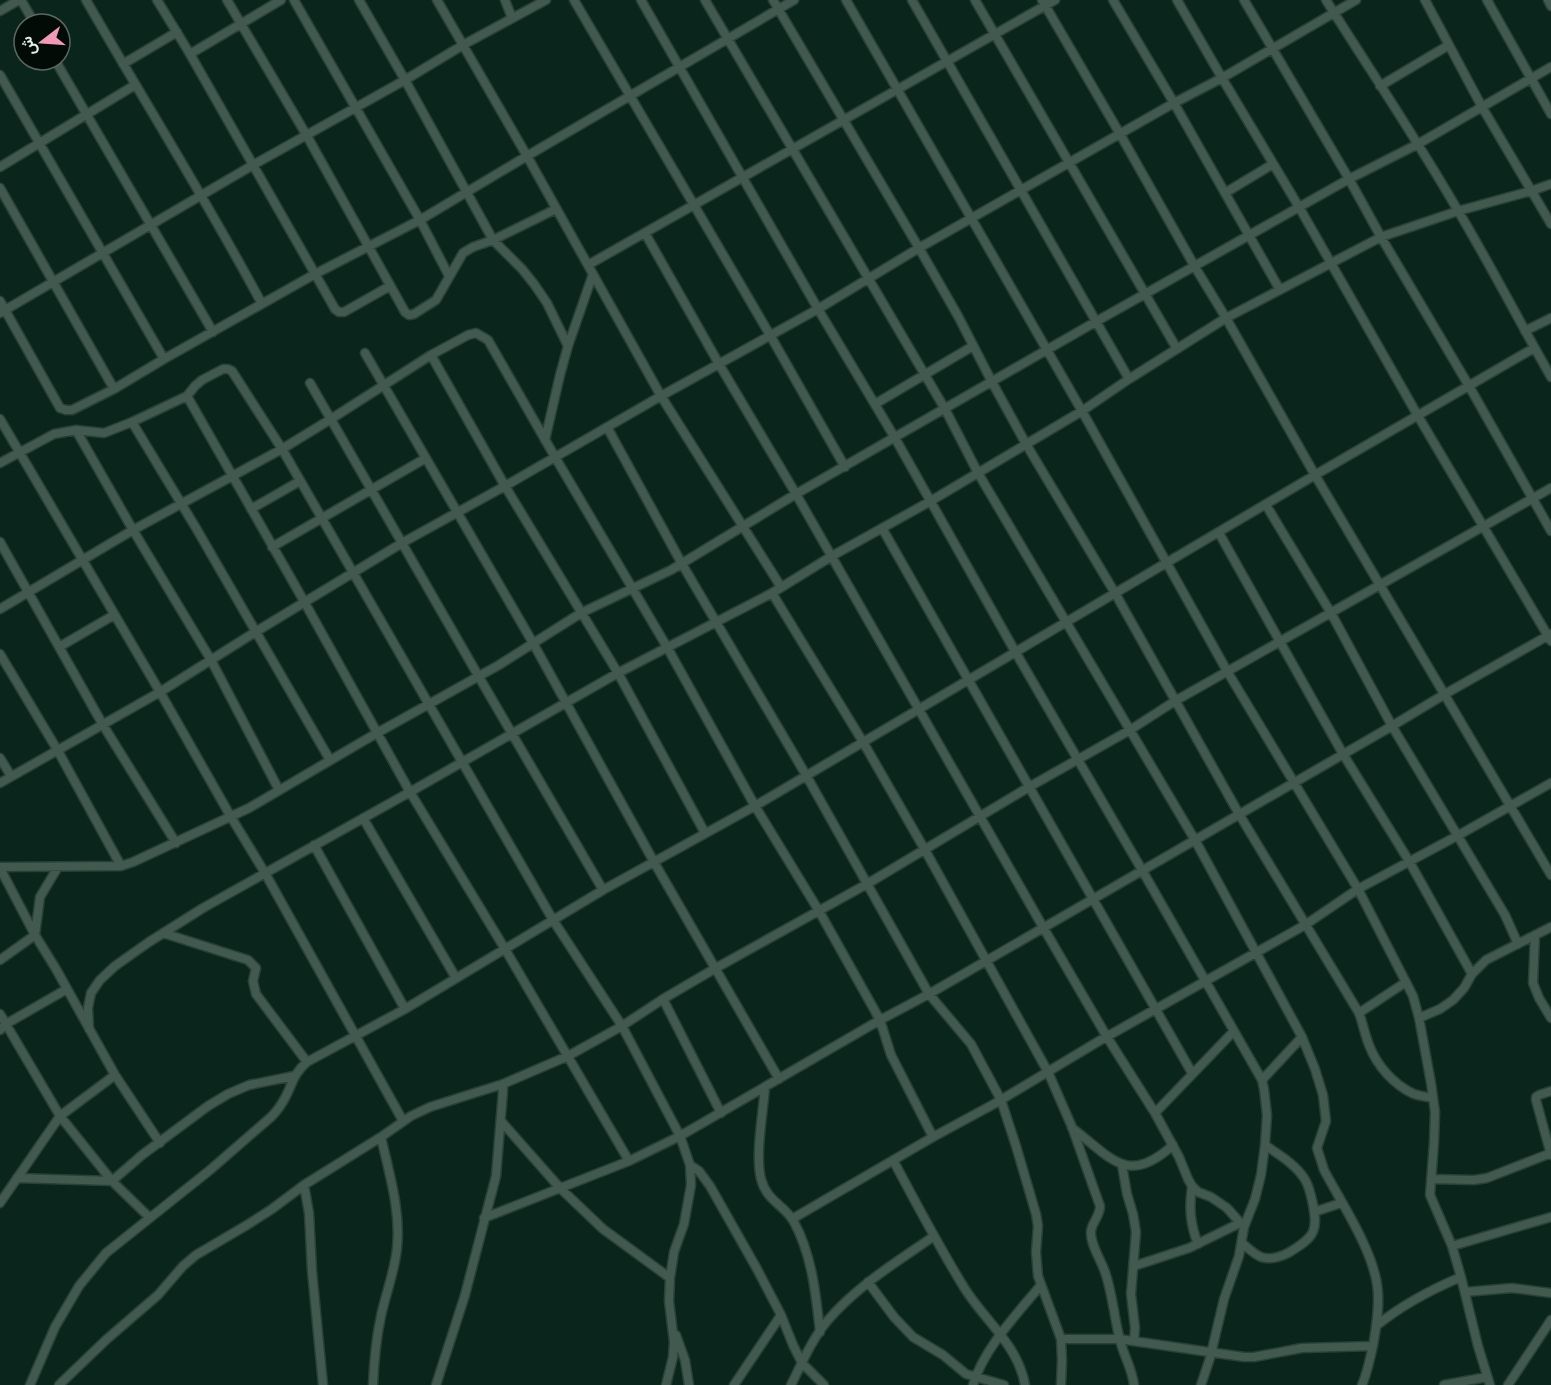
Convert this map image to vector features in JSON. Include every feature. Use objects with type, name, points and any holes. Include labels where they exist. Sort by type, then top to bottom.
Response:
[{"type":"street","points":[[0,11],[20,0]]},
{"type":"street","points":[[86,0],[202,196],[262,304]]},
{"type":"street","points":[[157,0],[335,309],[344,312],[390,286]]},
{"type":"street","points":[[227,0],[308,136],[390,286],[409,315],[436,300],[467,249],[493,240],[556,209]]},
{"type":"street","points":[[190,54],[281,0]]},
{"type":"street","points":[[294,0],[450,276]]},
{"type":"street","points":[[358,0],[493,240],[534,284],[547,303],[568,346]]},
{"type":"street","points":[[437,0],[661,396],[781,587]]},
{"type":"street","points":[[505,0],[512,18]]},
{"type":"street","points":[[3,312],[254,165],[546,0]]},
{"type":"street","points":[[574,0],[845,467]]},
{"type":"street","points":[[641,0],[818,309],[895,438],[929,502],[1262,1080],[1267,1115],[1256,1199],[1242,1225],[1239,1256],[1224,1299],[1212,1352],[1201,1385]]},
{"type":"street","points":[[705,0],[870,278],[945,409],[978,472],[1195,840],[1302,1037],[1323,1095],[1326,1118],[1317,1145],[1320,1158],[1365,1248],[1377,1285],[1376,1326],[1362,1385]]},
{"type":"street","points":[[774,0],[920,248],[1026,444],[1115,593],[1239,814],[1359,1013],[1370,1047],[1381,1067],[1404,1088],[1416,1095],[1433,1098]]},
{"type":"street","points":[[0,301],[3,312],[60,408],[72,410],[114,389],[315,274],[420,220],[794,0]]},
{"type":"street","points":[[846,0],[973,219],[1227,671],[1358,889],[1413,996],[1435,1112],[1430,1195],[1452,1246],[1489,1381],[1444,1385]]},
{"type":"street","points":[[912,0],[1129,379]]},
{"type":"street","points":[[975,0],[1177,349]]},
{"type":"street","points":[[545,440],[560,375],[591,270],[645,233],[948,62],[1044,3],[1056,0]]},
{"type":"street","points":[[1113,0],[1280,290]]},
{"type":"street","points":[[484,1218],[629,1161],[680,1136],[1445,694],[1550,637],[1177,0]]},
{"type":"street","points":[[1244,0],[1551,531]]},
{"type":"street","points":[[1326,0],[1458,210],[1551,377]]},
{"type":"street","points":[[0,783],[160,692],[402,543],[818,309],[920,248],[1356,0]]},
{"type":"street","points":[[1425,0],[1482,107],[1551,224]]},
{"type":"street","points":[[1487,0],[1551,114]]},
{"type":"street","points":[[1548,0],[1551,6]]},
{"type":"street","points":[[1044,3],[1315,476],[1551,874]]},
{"type":"street","points":[[123,64],[177,32]]},
{"type":"street","points":[[1380,86],[1449,45]]},
{"type":"street","points":[[160,1143],[115,1075],[35,935],[0,868],[121,866],[231,817],[479,677],[581,613],[682,564],[796,494],[1097,321],[1349,179],[1418,144],[1551,67]]},
{"type":"street","points":[[62,72],[213,332]]},
{"type":"street","points":[[0,75],[164,359]]},
{"type":"street","points":[[0,167],[135,85]]},
{"type":"street","points":[[1225,193],[1273,164]]},
{"type":"street","points":[[89,1029],[88,1008],[91,993],[100,980],[115,966],[163,933],[265,873],[618,673],[772,593],[1082,411],[1226,318],[1381,237],[1458,210],[1551,184]]},
{"type":"street","points":[[0,188],[114,389]]},
{"type":"street","points":[[645,233],[1043,927],[1107,1037],[1155,1113],[1192,1186],[1198,1192],[1219,1201],[1242,1225]]},
{"type":"street","points":[[1525,331],[1551,318]]},
{"type":"street","points":[[0,609],[133,530],[282,449],[431,355],[476,333],[488,340],[667,647],[755,806],[819,910],[880,1020],[891,1054],[933,1137]]},
{"type":"street","points":[[875,404],[973,346]]},
{"type":"street","points":[[30,1385],[55,1327],[79,1286],[106,1253],[210,1170],[271,1117],[285,1098],[299,1068],[405,1009],[603,890],[755,806],[1534,348]]},
{"type":"street","points":[[364,353],[533,643],[654,862],[779,1079]]},
{"type":"street","points":[[431,355],[618,673],[705,833]]},
{"type":"street","points":[[0,463],[54,434],[76,430],[104,433],[132,422],[187,396],[198,382],[223,369],[232,371],[323,519],[553,920],[621,1026],[680,1136],[690,1165],[691,1185],[684,1224],[674,1252],[670,1278],[669,1301],[674,1342],[666,1385]]},
{"type":"street","points":[[310,383],[603,890]]},
{"type":"street","points":[[187,396],[410,792],[629,1161]]},
{"type":"street","points":[[0,420],[265,873],[403,1121]]},
{"type":"street","points":[[132,422],[330,760]]},
{"type":"street","points":[[607,427],[682,564],[806,775],[929,994],[971,1044],[1001,1100],[1036,1214],[1037,1264],[1041,1285],[1061,1340],[1061,1385]]},
{"type":"street","points":[[76,430],[211,660],[279,790]]},
{"type":"street","points":[[272,547],[426,458]]},
{"type":"street","points":[[251,509],[300,481]]},
{"type":"street","points":[[59,1385],[158,1295],[183,1266],[196,1256],[272,1209],[304,1185],[411,1116],[430,1107],[502,1084],[568,1056],[716,968],[867,884],[1029,787],[1130,730],[1175,700],[1551,488]]},
{"type":"street","points":[[1266,505],[1392,726],[1505,915],[1518,944]]},
{"type":"street","points":[[882,528],[1192,1073]]},
{"type":"street","points":[[1219,533],[1343,754],[1409,861],[1472,974]]},
{"type":"street","points":[[0,542],[103,725],[176,843]]},
{"type":"street","points":[[772,593],[863,742],[1048,1072],[1072,1128],[1100,1206],[1100,1212],[1090,1232],[1106,1272],[1119,1339],[1128,1359],[1134,1385]]},
{"type":"street","points":[[59,647],[114,615]]},
{"type":"street","points":[[0,654],[58,751],[121,866]]},
{"type":"street","points":[[0,758],[11,777]]},
{"type":"street","points":[[792,1219],[1305,925],[1358,889],[1551,783]]},
{"type":"street","points":[[363,818],[456,978]]},
{"type":"street","points":[[314,845],[405,1009]]},
{"type":"street","points":[[0,960],[35,935],[40,897],[58,867]]},
{"type":"street","points":[[1419,1018],[1454,1000],[1472,974],[1486,960],[1551,927]]},
{"type":"street","points":[[163,933],[248,960],[253,964],[256,968],[253,981],[256,994],[308,1062]]},
{"type":"street","points":[[1535,935],[1533,983],[1551,1018]]},
{"type":"street","points":[[1359,1013],[1406,982]]},
{"type":"street","points":[[3,1027],[67,989]]},
{"type":"street","points":[[663,999],[721,1113]]},
{"type":"street","points":[[0,1014],[3,1027],[60,1116],[112,1181],[150,1218]]},
{"type":"street","points":[[1155,1113],[1234,1031]]},
{"type":"street","points":[[1262,1080],[1302,1037]]},
{"type":"street","points":[[0,1203],[60,1116],[115,1075]]},
{"type":"street","points":[[17,1178],[112,1181],[142,1155],[228,1094],[249,1085],[294,1076]]},
{"type":"street","points":[[436,1385],[465,1295],[496,1176],[502,1084]]},
{"type":"street","points":[[765,1088],[759,1151],[761,1179],[766,1192],[792,1219],[804,1247],[816,1293],[820,1332]]},
{"type":"street","points":[[1431,1179],[1487,1178],[1551,1154],[1536,1097],[1551,1091]]},
{"type":"street","points":[[501,1121],[560,1188],[603,1229],[670,1278]]},
{"type":"street","points":[[1072,1128],[1112,1161],[1122,1165],[1136,1166],[1156,1160],[1173,1145]]},
{"type":"street","points":[[373,1385],[375,1352],[397,1249],[398,1226],[381,1137]]},
{"type":"street","points":[[1242,1243],[1263,1258],[1282,1256],[1305,1243],[1312,1235],[1315,1225],[1309,1186],[1305,1178],[1265,1144]]},
{"type":"street","points":[[893,1160],[967,1292],[1001,1335],[1021,1366],[1025,1385]]},
{"type":"street","points":[[690,1165],[699,1171],[710,1186],[757,1269],[781,1314],[802,1363],[824,1385]]},
{"type":"street","points":[[1122,1165],[1135,1223],[1131,1301],[1135,1328],[1134,1341]]},
{"type":"street","points":[[304,1185],[309,1213],[312,1281],[323,1385]]},
{"type":"street","points":[[1192,1186],[1191,1221],[1198,1244]]},
{"type":"street","points":[[1314,1212],[1341,1203]]},
{"type":"street","points":[[1452,1246],[1551,1217]]},
{"type":"street","points":[[1134,1266],[1198,1244],[1242,1225]]},
{"type":"street","points":[[791,1385],[820,1332],[846,1301],[868,1282],[934,1236]]},
{"type":"street","points":[[1376,1326],[1391,1314],[1431,1290],[1461,1277]]},
{"type":"street","points":[[868,1282],[894,1317],[913,1337],[943,1355],[974,1381],[1004,1385]]},
{"type":"street","points":[[974,1381],[984,1360],[1001,1335],[1041,1285]]},
{"type":"street","points":[[1465,1292],[1512,1288],[1551,1293]]},
{"type":"street","points":[[734,1385],[781,1314]]},
{"type":"street","points":[[1508,1385],[1551,1320]]},
{"type":"street","points":[[672,1323],[685,1360],[689,1385]]},
{"type":"street","points":[[1061,1340],[1119,1339],[1244,1357],[1302,1348],[1373,1346]]}]
